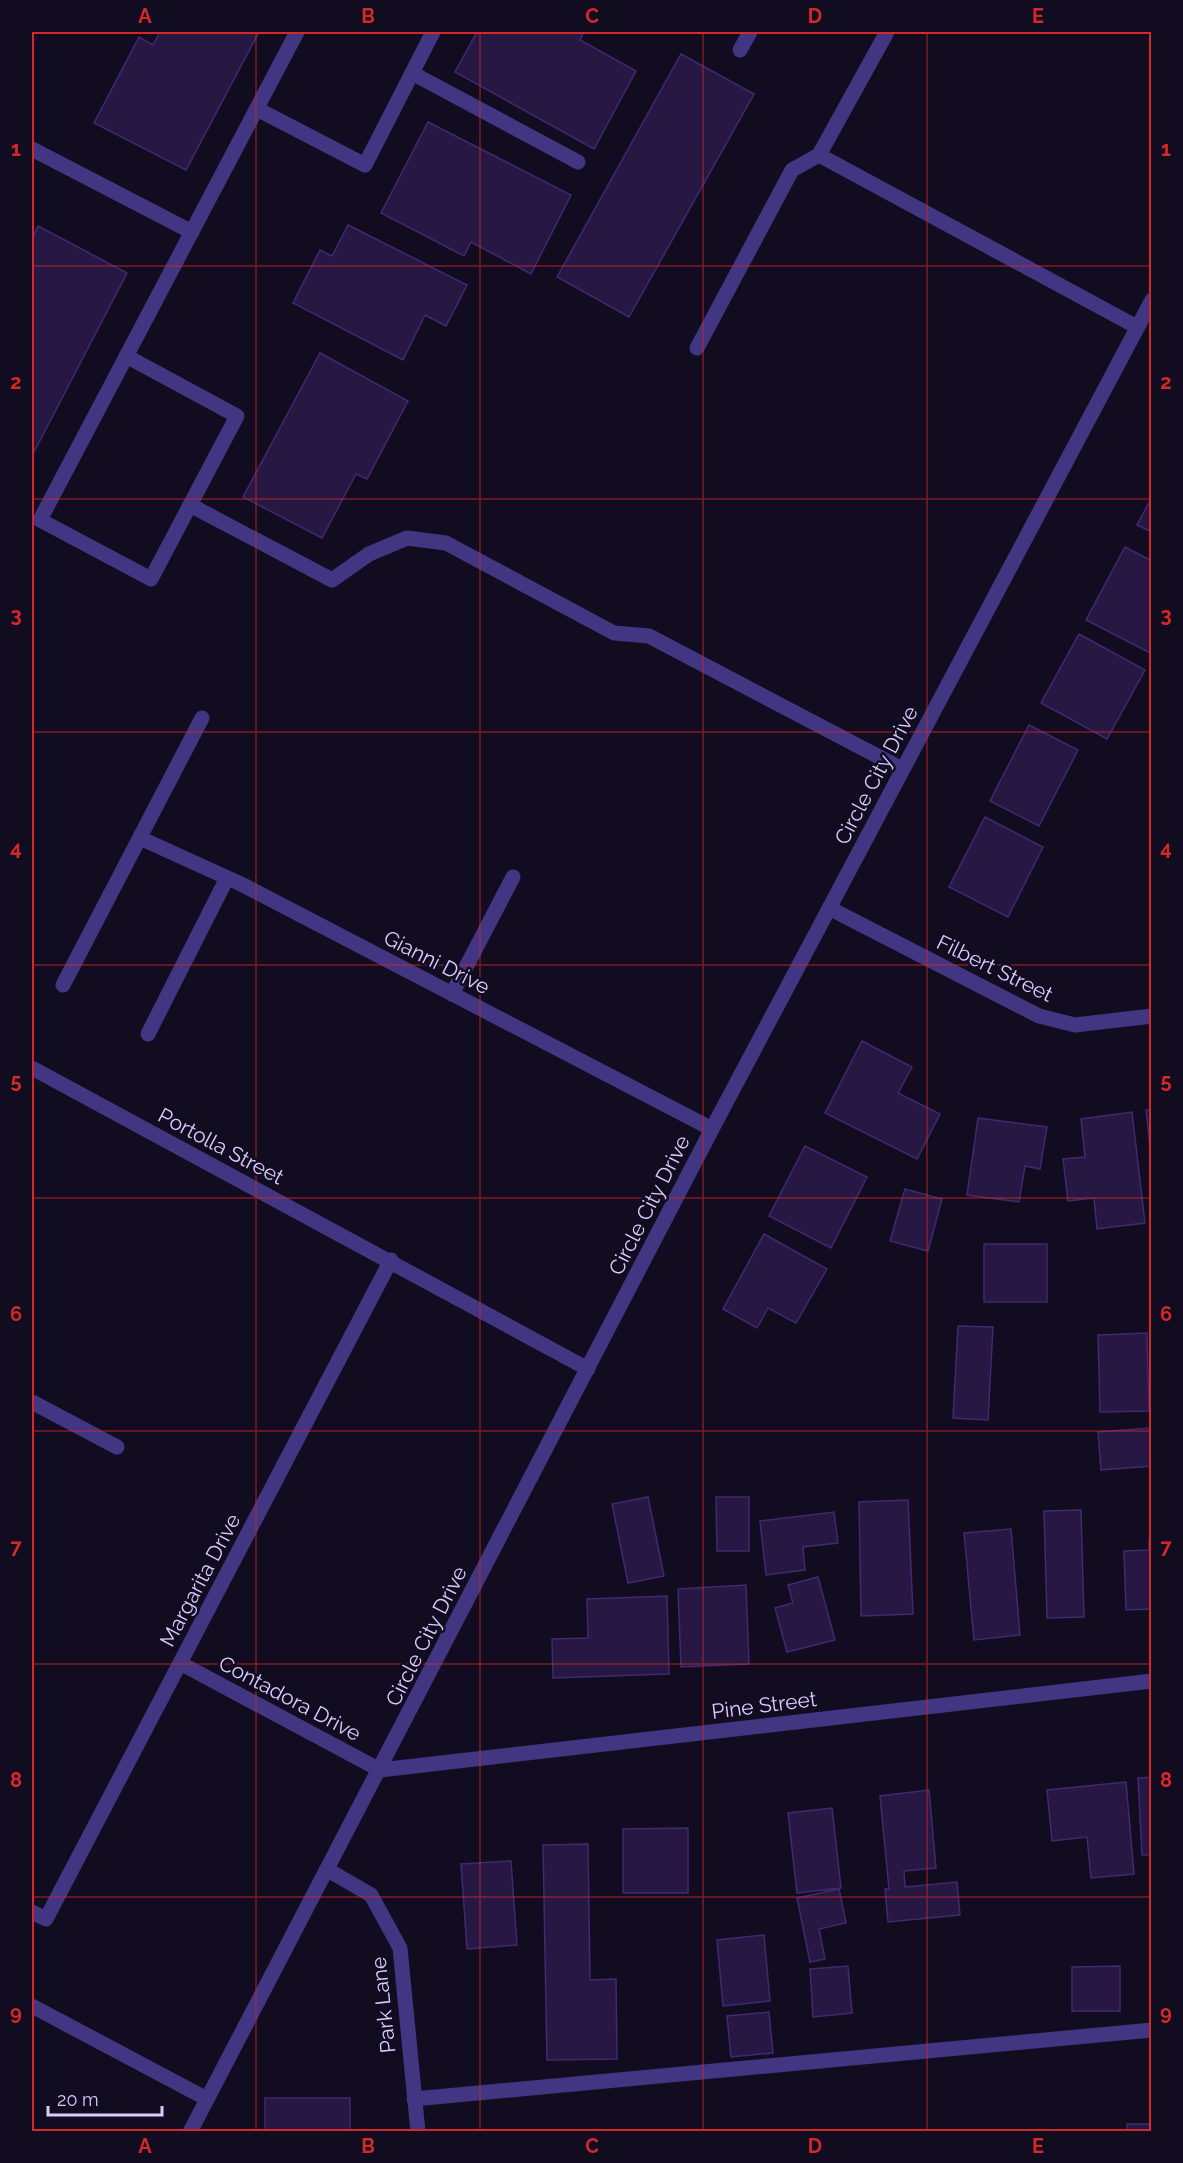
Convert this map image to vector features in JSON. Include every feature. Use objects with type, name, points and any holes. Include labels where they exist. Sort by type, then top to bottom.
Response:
[{"type":"street","points":[[126,357],[237,416],[151,579],[40,520],[297,32]]},
{"type":"street","points":[[256,109],[365,165],[433,32]]},
{"type":"street","points":[[740,50],[750,32]]},
{"type":"street","points":[[697,348],[792,170],[819,155],[887,32]]},
{"type":"street","points":[[412,73],[578,162]]},
{"type":"street","points":[[32,148],[192,232]]},
{"type":"street","points":[[819,155],[1137,327]]},
{"type":"street","name":"Circle City Drive","points":[[190,2132],[712,1129],[1152,300]]},
{"type":"street","points":[[190,505],[332,580],[369,554],[407,538],[446,543],[614,633],[649,636],[902,769]]},
{"type":"street","points":[[63,985],[202,718]]},
{"type":"street","name":"Gianni Drive","points":[[140,838],[227,878],[712,1129]]},
{"type":"street","points":[[452,994],[513,877]]},
{"type":"street","points":[[148,1034],[227,878]]},
{"type":"street","name":"Filbert Street","points":[[829,908],[1039,1016],[1075,1025],[1152,1016]]},
{"type":"street","name":"Portolla Street","points":[[32,1068],[391,1260],[588,1369]]},
{"type":"street","name":"Margarita Drive","points":[[32,1912],[46,1919],[391,1260]]},
{"type":"street","points":[[32,1402],[117,1447]]},
{"type":"street","name":"Contadora Drive","points":[[180,1663],[380,1770]]},
{"type":"street","name":"Pine Street","points":[[380,1770],[1152,1681]]},
{"type":"street","name":"Park Lane","points":[[328,1870],[371,1895],[399,1947],[418,2132]]},
{"type":"street","points":[[32,2006],[207,2099]]},
{"type":"street","points":[[414,2098],[1152,2030]]},
{"type":"building","points":[[160,32],[259,32],[186,170],[94,123],[139,37],[153,45]]},
{"type":"building","points":[[477,32],[584,32],[580,40],[636,71],[594,149],[455,72]]},
{"type":"building","points":[[681,54],[754,94],[629,317],[557,277]]},
{"type":"building","points":[[428,122],[571,195],[531,274],[471,242],[464,256],[381,213]]},
{"type":"building","points":[[348,225],[467,285],[446,326],[425,315],[403,360],[293,303],[320,250],[332,256]]},
{"type":"building","points":[[38,226],[127,273],[32,456],[32,239]]},
{"type":"building","points":[[320,353],[408,401],[367,479],[356,474],[322,538],[243,497]]},
{"type":"building","points":[[1152,497],[1152,532],[1137,525]]},
{"type":"building","points":[[1125,547],[1152,561],[1152,654],[1086,620]]},
{"type":"building","points":[[1079,634],[1145,670],[1107,739],[1041,703]]},
{"type":"building","points":[[1029,725],[1078,750],[1039,826],[990,801]]},
{"type":"building","points":[[985,817],[1043,847],[1008,917],[949,887]]},
{"type":"building","points":[[862,1041],[912,1067],[898,1093],[940,1114],[917,1159],[825,1113]]},
{"type":"building","points":[[1146,1110],[1152,1110],[1152,1165]]},
{"type":"building","points":[[1132,1112],[1145,1223],[1097,1229],[1094,1198],[1068,1201],[1063,1159],[1085,1157],[1081,1119]]},
{"type":"building","points":[[978,1118],[1047,1127],[1040,1169],[1025,1166],[1019,1202],[967,1195]]},
{"type":"building","points":[[805,1146],[867,1177],[831,1248],[769,1216]]},
{"type":"building","points":[[905,1189],[942,1199],[928,1251],[890,1241]]},
{"type":"building","points":[[764,1234],[827,1269],[796,1323],[768,1308],[757,1328],[723,1309]]},
{"type":"building","points":[[984,1244],[1047,1244],[1047,1302],[984,1302]]},
{"type":"building","points":[[958,1326],[993,1327],[988,1420],[953,1418]]},
{"type":"building","points":[[1147,1333],[1149,1411],[1100,1412],[1098,1335]]},
{"type":"building","points":[[1150,1428],[1152,1466],[1101,1470],[1098,1432]]},
{"type":"building","points":[[648,1497],[664,1576],[628,1583],[612,1504]]},
{"type":"building","points":[[716,1497],[749,1497],[749,1551],[717,1551]]},
{"type":"building","points":[[908,1500],[913,1614],[861,1616],[859,1502]]},
{"type":"building","points":[[1081,1510],[1084,1617],[1047,1618],[1044,1511]]},
{"type":"building","points":[[834,1512],[838,1543],[803,1547],[805,1570],[766,1575],[760,1521]]},
{"type":"building","points":[[1011,1529],[1020,1635],[974,1640],[964,1533]]},
{"type":"building","points":[[1149,1539],[1152,1539],[1152,1609],[1126,1610],[1124,1551],[1149,1550]]},
{"type":"building","points":[[818,1577],[835,1640],[787,1652],[775,1608],[793,1603],[788,1585]]},
{"type":"building","points":[[746,1585],[749,1664],[681,1667],[678,1589]]},
{"type":"building","points":[[667,1596],[669,1674],[553,1678],[552,1639],[588,1638],[587,1599]]},
{"type":"building","points":[[1152,1777],[1152,1855],[1142,1855],[1138,1778]]},
{"type":"building","points":[[1126,1782],[1134,1874],[1091,1878],[1087,1837],[1052,1841],[1047,1790]]},
{"type":"building","points":[[929,1790],[936,1868],[904,1871],[905,1887],[957,1882],[960,1915],[888,1922],[885,1889],[889,1889],[880,1796]]},
{"type":"building","points":[[832,1808],[841,1888],[797,1893],[788,1813]]},
{"type":"building","points":[[688,1828],[688,1893],[623,1893],[623,1829]]},
{"type":"building","points":[[588,1844],[590,1980],[616,1979],[617,2059],[547,2060],[543,1845]]},
{"type":"building","points":[[511,1861],[517,1945],[467,1949],[461,1864]]},
{"type":"building","points":[[839,1889],[846,1923],[819,1929],[825,1959],[810,1962],[797,1898]]},
{"type":"building","points":[[764,1935],[770,2001],[723,2006],[717,1940]]},
{"type":"building","points":[[848,1966],[852,2013],[813,2017],[810,1969]]},
{"type":"building","points":[[1120,1966],[1120,2011],[1072,2011],[1072,1967]]},
{"type":"building","points":[[769,2012],[773,2053],[731,2057],[727,2016]]},
{"type":"building","points":[[265,2098],[350,2098],[350,2132],[265,2132]]},
{"type":"building","points":[[1127,2124],[1152,2124],[1152,2132],[1127,2132]]}]
